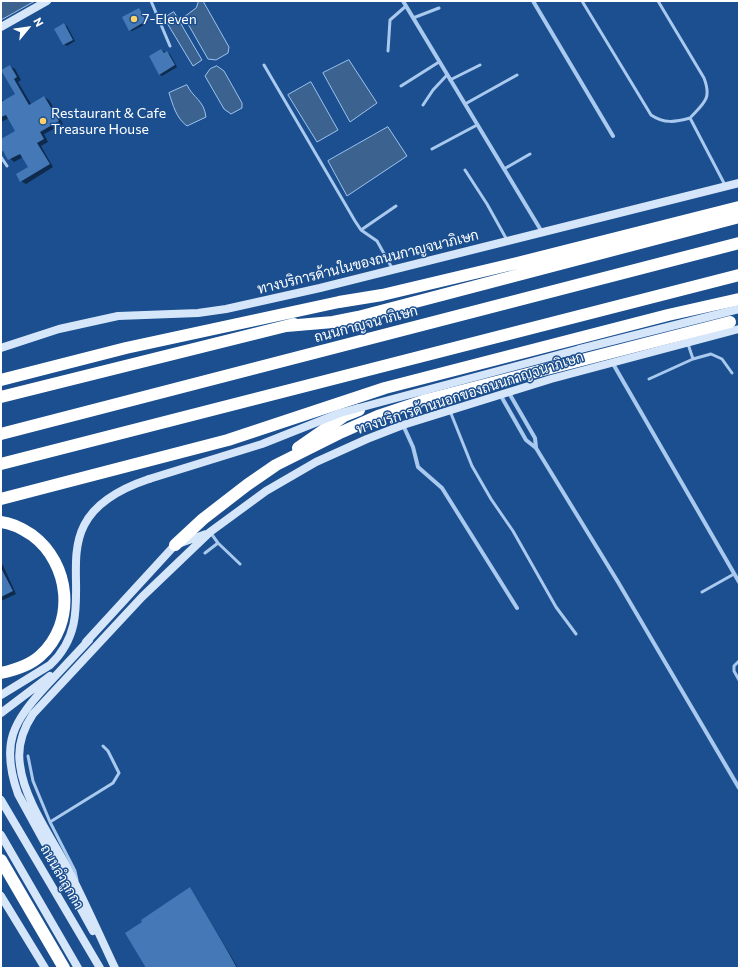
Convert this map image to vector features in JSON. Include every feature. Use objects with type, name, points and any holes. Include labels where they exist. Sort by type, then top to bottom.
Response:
[{"type":"highway","points":[[1,380],[126,348],[339,302],[382,295],[517,263],[739,207]]},
{"type":"highway","points":[[286,326],[333,322],[358,317],[739,217]]},
{"type":"highway","name":"ถนนกาญจนาภิเษก","points":[[1,434],[739,243]]},
{"type":"highway","points":[[1,464],[739,275]]},
{"type":"highway","points":[[1,397],[286,326],[382,295]]},
{"type":"highway","points":[[1,499],[228,440],[339,402],[440,374],[668,315],[739,299]]},
{"type":"highway","points":[[276,465],[378,416],[426,400],[739,320]]},
{"type":"highway","points":[[175,545],[225,500],[344,416],[418,386],[440,374]]},
{"type":"highway","points":[[1,522],[15,526],[28,533],[42,544],[54,559],[64,589],[62,619],[52,641],[40,656],[21,668],[1,673]]},
{"type":"highway","points":[[1,860],[64,968]]},
{"type":"highway","points":[[54,953],[56,968]]},
{"type":"main road","points":[[1,27],[47,1]]},
{"type":"main road","name":"ทางบริการด้านในของถนนกาญจนาภิเษก","points":[[1,348],[46,333],[106,318],[128,315],[216,312],[393,270],[725,185],[739,183]]},
{"type":"main road","name":"ทางบริการด้านนอกของถนนกาญจนาภิเษก","points":[[1,695],[50,665],[57,659],[68,642],[76,612],[76,550],[82,530],[95,510],[110,496],[126,487],[268,442],[340,413],[580,349],[739,309]]},
{"type":"main road","points":[[704,338],[739,314]]},
{"type":"main road","name":"ทางบริการด้านนอกของถนนกาญจนาภิเษก","points":[[114,968],[80,893],[24,782],[19,756],[24,731],[38,708],[142,597],[210,532],[266,491],[316,462],[367,438],[403,425],[612,362],[736,329]]},
{"type":"main road","points":[[114,968],[18,794],[8,765],[8,747],[16,722],[24,711],[175,545],[210,532]]},
{"type":"main road","points":[[2,713],[42,682],[89,640]]},
{"type":"main road","points":[[1,688],[18,685]]},
{"type":"main road","name":"ถนนลำลูกกา","points":[[1,800],[4,812],[100,968]]},
{"type":"main road","points":[[1,834],[78,968]]},
{"type":"main road","points":[[1,896],[45,968]]},
{"type":"street","points":[[403,1],[542,232]]},
{"type":"street","points":[[533,1],[613,136]]},
{"type":"street","points":[[612,362],[739,582]]},
{"type":"street","points":[[505,394],[535,438],[536,448]]},
{"type":"street","points":[[505,394],[526,440],[536,448],[622,589],[739,788]]},
{"type":"street","points":[[403,425],[413,447],[418,467],[442,488],[516,608]]},
{"type":"lane","points":[[151,1],[170,46]]},
{"type":"lane","points":[[582,1],[651,114],[656,118],[672,122],[690,118],[705,102],[708,95],[708,87],[658,1]]},
{"type":"lane","points":[[388,51],[390,20],[406,6]]},
{"type":"lane","points":[[413,18],[439,8]]},
{"type":"lane","points":[[401,86],[439,62]]},
{"type":"lane","points":[[264,65],[361,230],[377,241],[393,270]]},
{"type":"lane","points":[[450,80],[480,65]]},
{"type":"lane","points":[[422,105],[447,75]]},
{"type":"lane","points":[[464,104],[517,75]]},
{"type":"lane","points":[[690,118],[725,185]]},
{"type":"lane","points":[[432,149],[477,125]]},
{"type":"lane","points":[[504,169],[530,154]]},
{"type":"lane","points":[[1,157],[7,166]]},
{"type":"lane","points":[[465,170],[487,204],[507,240]]},
{"type":"lane","points":[[361,230],[396,206]]},
{"type":"lane","points":[[687,343],[693,359]]},
{"type":"lane","points":[[649,379],[693,359],[711,354],[722,359],[732,373]]},
{"type":"lane","points":[[450,411],[472,466],[491,499],[513,531],[556,607],[576,634]]},
{"type":"lane","points":[[210,532],[218,543],[240,564]]},
{"type":"lane","points":[[205,553],[218,543]]},
{"type":"lane","points":[[702,592],[734,574]]},
{"type":"lane","points":[[739,661],[734,666],[734,671],[739,680]]},
{"type":"lane","points":[[50,822],[113,783],[119,773],[108,751],[103,746]]},
{"type":"lane","points":[[28,756],[32,781],[50,822],[75,871],[80,893]]},
{"type":"water","points":[[1,1],[35,1],[1,20]]},
{"type":"water","points":[[199,1],[203,1],[229,47],[228,53],[216,60],[208,59],[184,17],[196,8]]},
{"type":"water","points":[[174,12],[202,60],[193,66],[164,18]]},
{"type":"water","points":[[349,60],[377,103],[350,122],[323,73]]},
{"type":"water","points":[[217,66],[224,71],[242,103],[242,108],[231,114],[224,109],[205,76],[210,69]]},
{"type":"water","points":[[311,82],[338,130],[317,142],[288,95]]},
{"type":"water","points":[[187,85],[201,103],[206,117],[187,126],[180,119],[169,93]]},
{"type":"water","points":[[388,127],[407,156],[347,196],[328,161]]},
{"type":"building","points":[[139,8],[146,21],[129,31],[122,17]]},
{"type":"building","points":[[64,23],[73,40],[63,45],[54,29]]},
{"type":"building","points":[[161,49],[164,53],[167,51],[175,65],[159,75],[149,56]]},
{"type":"building","points":[[10,65],[17,77],[14,79],[29,105],[44,96],[59,121],[40,132],[44,139],[37,143],[50,164],[20,182],[16,174],[28,167],[20,154],[8,160],[3,151],[1,152],[1,139],[15,131],[6,115],[1,117],[1,102],[15,94],[1,70]]},
{"type":"building","points":[[1,568],[13,591],[1,597]]},
{"type":"building","points":[[190,887],[237,968],[146,968],[125,933],[142,922],[141,920]]},
{"type":"place","name":"7-Eleven","points":[[134,19]]},
{"type":"place","name":"Restaurant & Cafe Treasure House","points":[[43,121]]}]
